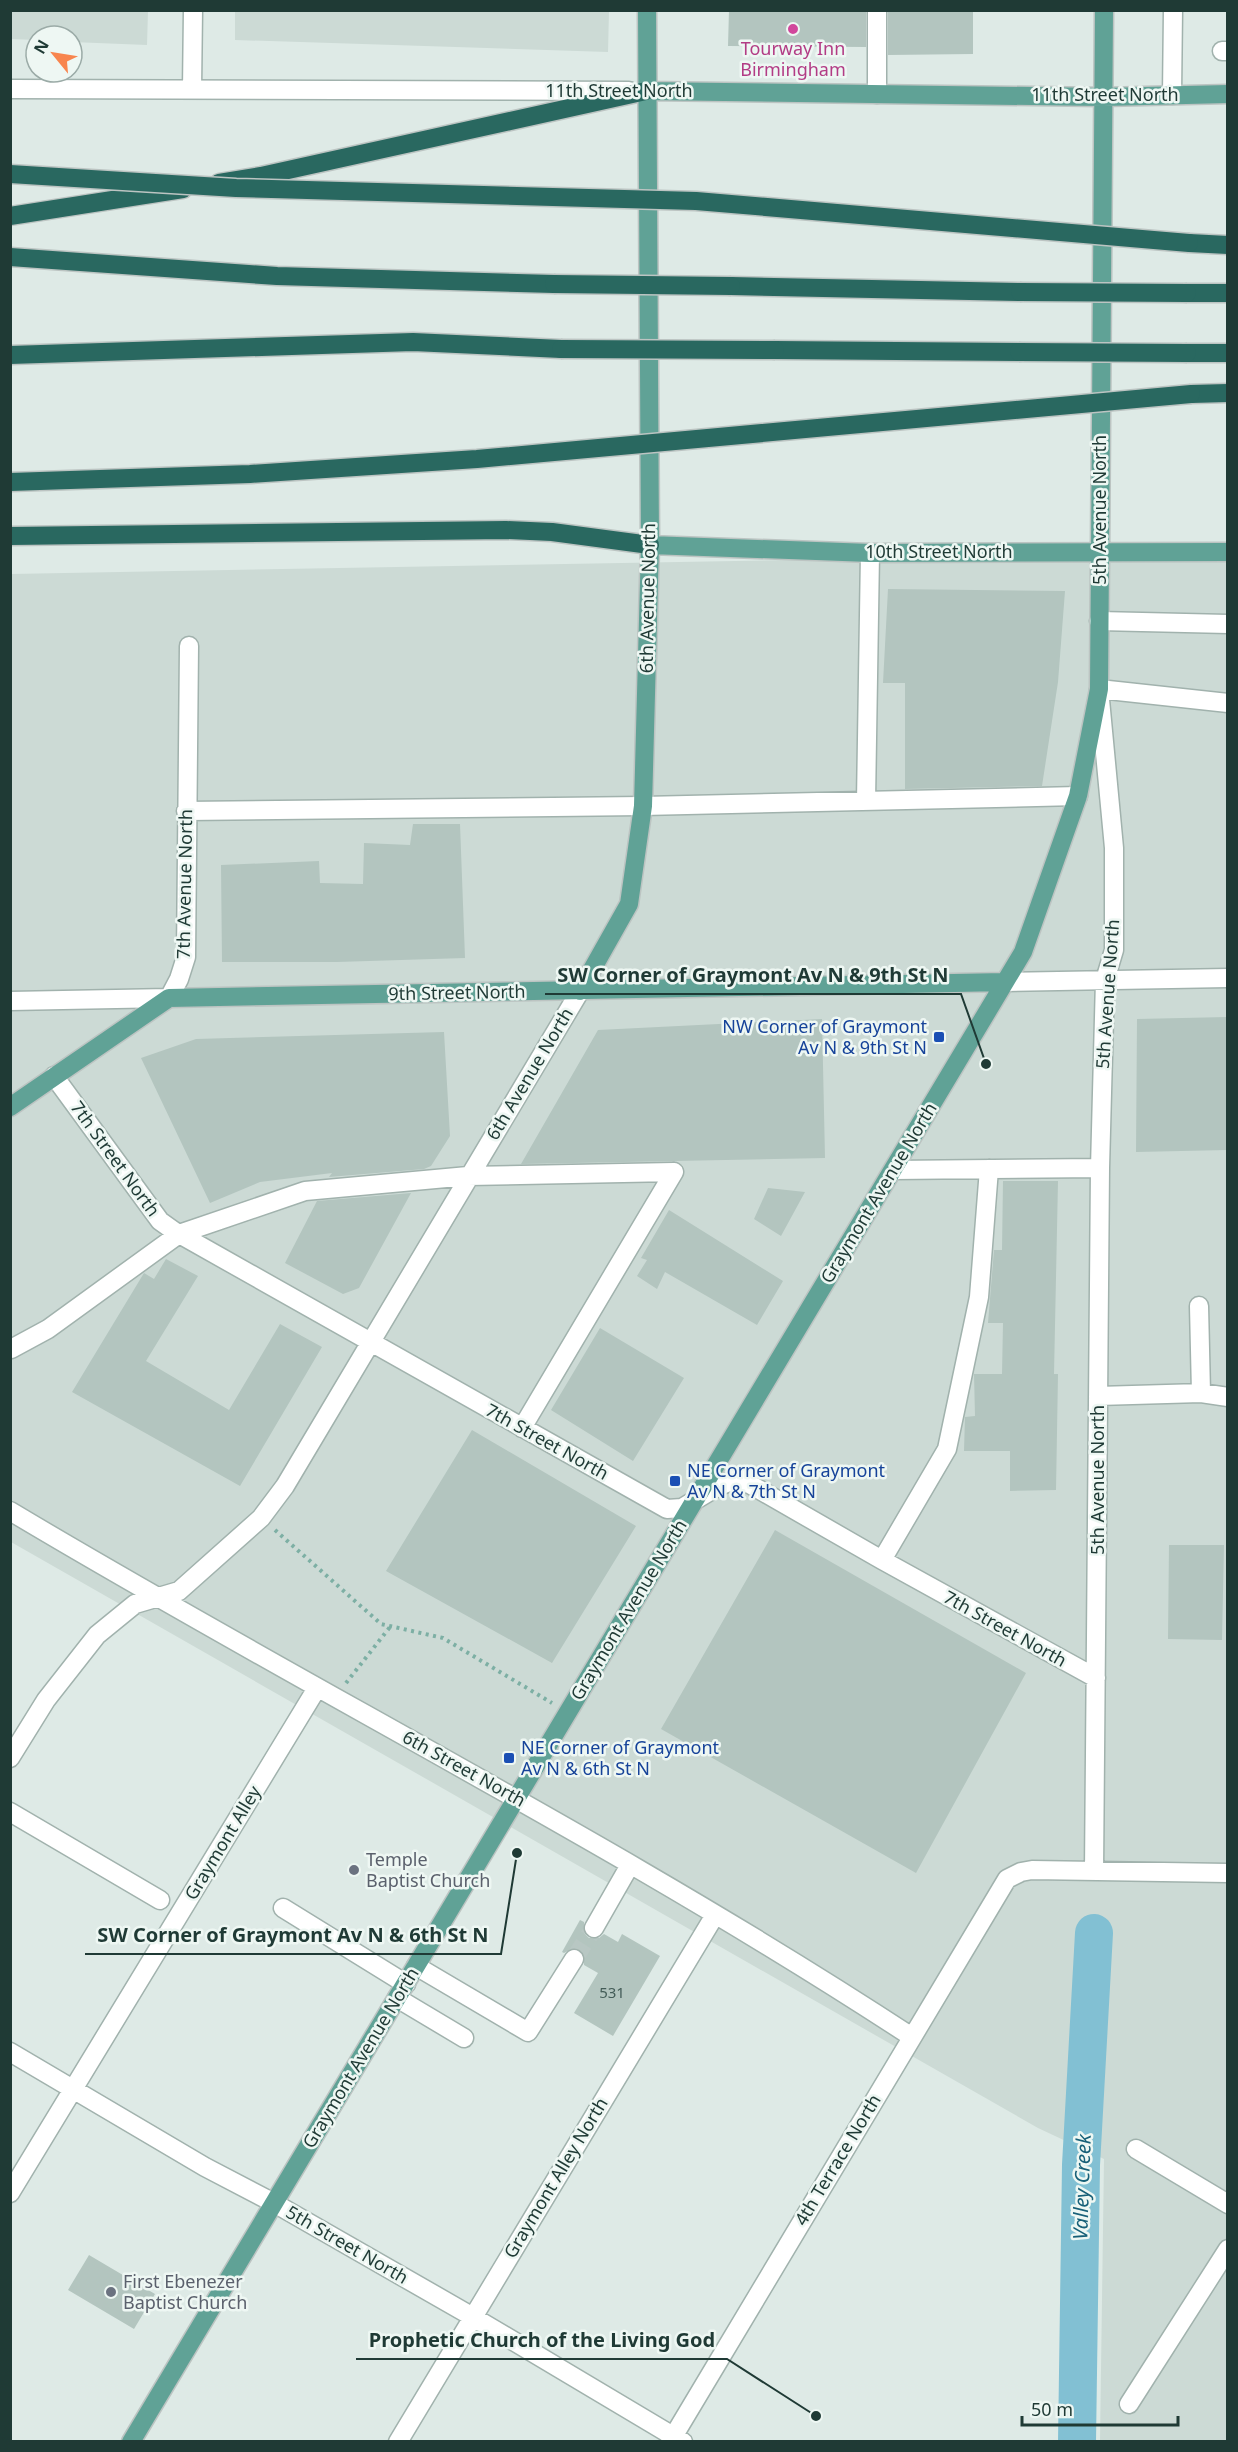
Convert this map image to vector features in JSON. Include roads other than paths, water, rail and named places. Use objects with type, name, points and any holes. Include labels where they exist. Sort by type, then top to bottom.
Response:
[{"type":"highway","points":[[10,216],[261,176],[645,91]]},
{"type":"highway","points":[[10,174],[236,188],[696,201],[1227,245]]},
{"type":"highway","points":[[10,256],[277,276],[554,284],[1227,293]]},
{"type":"highway","points":[[10,355],[413,342],[561,349],[1227,353]]},
{"type":"highway","points":[[10,482],[250,474],[466,460],[1191,394],[1227,393]]},
{"type":"highway","points":[[10,536],[506,530],[552,532],[650,545]]},
{"type":"main road","name":"6th Avenue North","points":[[580,991],[629,904],[643,806],[650,545],[646,10]]},
{"type":"main road","name":"5th Avenue North","points":[[1099,689],[1104,10]]},
{"type":"main road","name":"11th Street North","points":[[645,91],[1103,96],[1227,94]]},
{"type":"main road","name":"10th Street North","points":[[650,545],[870,553],[1227,552]]},
{"type":"main road","name":"Graymont Avenue North","points":[[131,2442],[1023,952],[1078,796],[1099,689]]},
{"type":"main road","name":"9th Street North","points":[[169,998],[1005,982]]},
{"type":"main road","points":[[10,1107],[169,998]]},
{"type":"street","points":[[192,10],[192,89]]},
{"type":"street","points":[[877,10],[877,94]]},
{"type":"street","points":[[1172,95],[1173,10]]},
{"type":"street","name":"11th Street North","points":[[10,89],[645,91]]},
{"type":"street","points":[[866,801],[870,553]]},
{"type":"street","points":[[1099,621],[1227,624]]},
{"type":"street","name":"7th Avenue North","points":[[169,998],[179,980],[186,957],[189,646]]},
{"type":"street","points":[[1099,689],[1227,703],[1227,688]]},
{"type":"street","name":"5th Avenue North","points":[[1094,1871],[1100,1168],[1105,980],[1114,950],[1114,848],[1099,689]]},
{"type":"street","points":[[186,811],[643,806],[1078,796]]},
{"type":"street","name":"9th Street North","points":[[1005,982],[1227,978]]},
{"type":"street","name":"6th Avenue North","points":[[10,1758],[46,1700],[97,1635],[135,1604],[179,1591],[261,1518],[285,1486],[580,991]]},
{"type":"street","name":"9th Street North","points":[[10,1001],[169,998]]},
{"type":"street","name":"7th Street North","points":[[54,1076],[160,1221],[179,1234],[667,1509],[682,1508],[717,1487],[738,1478],[1096,1678]]},
{"type":"street","points":[[892,1170],[1100,1168]]},
{"type":"street","points":[[882,1560],[947,1449],[979,1297],[989,1169]]},
{"type":"street","points":[[11,1349],[48,1329],[179,1234],[305,1191],[468,1176],[674,1172],[522,1428]]},
{"type":"street","points":[[1199,1306],[1201,1393]]},
{"type":"street","points":[[1098,1396],[1201,1393],[1227,1396]]},
{"type":"street","name":"6th Street North","points":[[10,1511],[157,1598],[517,1798],[825,1980],[912,2037]]},
{"type":"street","name":"Graymont Alley","points":[[10,2193],[317,1688]]},
{"type":"street","points":[[10,1812],[160,1900]]},
{"type":"street","points":[[594,1928],[630,1865]]},
{"type":"street","name":"4th Terrace North","points":[[675,2440],[1007,1879],[1021,1872],[1032,1870],[1094,1871]]},
{"type":"street","points":[[1094,1871],[1227,1873]]},
{"type":"street","points":[[283,1908],[464,2038]]},
{"type":"street","name":"Graymont Alley North","points":[[398,2442],[715,1915]]},
{"type":"street","points":[[416,1966],[528,2032],[574,1959]]},
{"type":"street","name":"5th Street North","points":[[10,2052],[205,2167],[274,2203],[473,2317],[675,2440]]},
{"type":"street","points":[[1136,2149],[1227,2204]]},
{"type":"street","points":[[1129,2404],[1227,2249]]},
{"type":"waterway","name":"Valley Creek","points":[[1077,2442],[1081,2165],[1094,1933]]},
{"type":"tunnel","points":[[574,1959],[594,1928]]},
{"type":"place","name":"Tourway Inn Birmingham","points":[[793,29]]},
{"type":"place","name":"NW Corner of Graymont Av N & 9th St N","points":[[939,1037]]},
{"type":"place","name":"SW Corner of Graymont Av N & 9th St N","points":[[986,1064]]},
{"type":"place","name":"NE Corner of Graymont Av N & 7th St N","points":[[675,1481]]},
{"type":"place","name":"NE Corner of Graymont Av N & 6th St N","points":[[509,1758]]},
{"type":"place","name":"SW Corner of Graymont Av N & 6th St N","points":[[517,1853]]},
{"type":"place","name":"Temple Baptist Church","points":[[354,1870]]},
{"type":"place","name":"First Ebenezer Baptist Church","points":[[111,2292]]},
{"type":"place","name":"Prophetic Church of the Living God","points":[[816,2416]]}]
